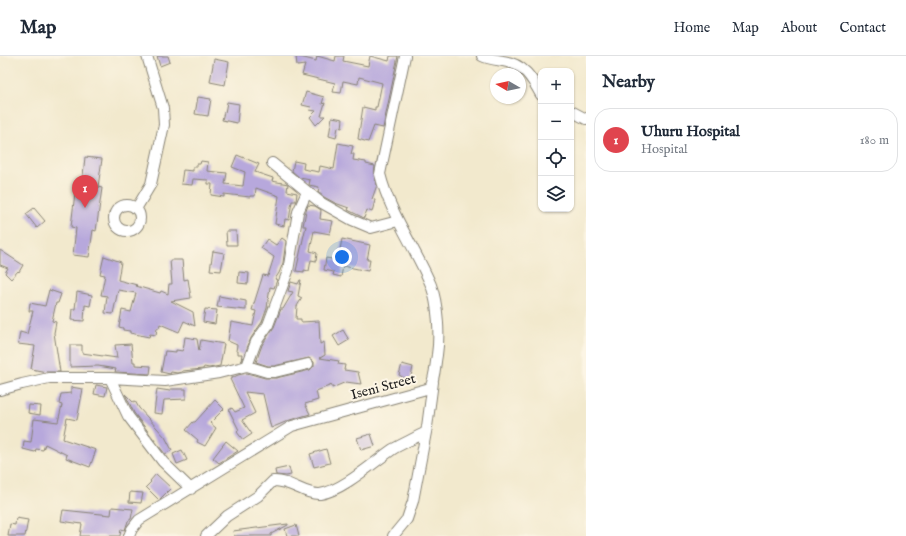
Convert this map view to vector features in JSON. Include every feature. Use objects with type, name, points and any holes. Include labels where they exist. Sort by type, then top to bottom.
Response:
[{"type":"street","points":[[136,209],[151,184],[164,125],[163,108],[147,56]]},
{"type":"street","name":"Iseni Street","points":[[129,536],[132,528],[139,520],[292,426],[395,397],[420,392],[430,388],[433,382],[438,347],[434,298],[431,286],[418,257],[398,221],[384,191],[380,174],[405,56]]},
{"type":"street","points":[[482,56],[520,66],[533,81],[538,90]]},
{"type":"street","points":[[574,113],[586,119]]},
{"type":"street","points":[[272,163],[320,202],[352,220],[371,228],[398,221]]},
{"type":"street","points":[[248,366],[256,342],[268,325],[288,271],[298,212],[307,192]]},
{"type":"street","points":[[0,390],[49,378],[110,378],[166,381],[219,373],[248,366],[267,372],[275,372],[308,364]]},
{"type":"street","points":[[110,378],[128,416],[163,462],[191,489]]},
{"type":"street","points":[[393,536],[407,519],[413,501],[426,432],[433,382]]},
{"type":"street","points":[[206,536],[227,516],[258,496],[273,481],[284,482],[319,494],[333,491],[395,448],[426,432]]},
{"type":"building","points":[[157,56],[168,56],[170,62],[160,66]]},
{"type":"building","points":[[296,56],[316,61],[317,56],[335,61],[336,56],[344,56],[343,61],[368,66],[370,56],[389,61],[390,56],[398,56],[383,128],[374,126],[368,142],[358,139],[363,107],[375,110],[382,83],[359,77],[358,84],[343,81],[341,93],[333,92],[335,83],[302,75],[305,65],[297,66]]},
{"type":"building","points":[[214,59],[229,62],[225,85],[210,82]]},
{"type":"building","points":[[306,92],[324,97],[322,104],[325,103],[321,116],[325,116],[316,125],[310,117],[316,111],[310,110],[311,107],[302,105]]},
{"type":"building","points":[[198,97],[211,99],[208,116],[195,114]]},
{"type":"building","points":[[227,102],[239,104],[237,123],[222,120]]},
{"type":"building","points":[[332,117],[343,119],[342,128],[338,127],[336,138],[329,136]]},
{"type":"building","points":[[338,143],[353,146],[351,154],[354,154],[353,160],[366,162],[366,164],[375,166],[374,176],[377,185],[372,199],[375,200],[372,212],[367,210],[364,218],[348,210],[349,208],[324,197],[318,192],[319,187],[309,185],[310,180],[300,178],[292,171],[294,161],[304,163],[303,169],[319,172],[320,166],[334,169]]},
{"type":"building","points":[[237,155],[259,164],[255,172],[273,178],[272,181],[288,184],[287,191],[297,193],[296,201],[292,201],[289,220],[285,219],[284,226],[275,224],[279,196],[256,188],[255,196],[250,197],[224,194],[224,197],[211,195],[212,184],[208,184],[208,180],[193,179],[192,185],[181,184],[183,170],[193,171],[193,167],[197,167],[197,164],[200,164],[201,161],[208,162],[207,171],[227,173],[225,184],[243,186],[245,172],[232,167]]},
{"type":"building","points":[[85,157],[102,159],[98,187],[102,188],[96,231],[93,230],[89,257],[73,255],[76,228],[71,227],[76,184],[82,185]]},
{"type":"building","points":[[308,205],[315,206],[321,210],[320,219],[333,221],[330,234],[314,231],[310,251],[317,253],[316,261],[311,260],[309,271],[304,270],[304,272],[296,271],[306,226],[303,226]]},
{"type":"building","points":[[34,208],[45,221],[37,228],[26,214]]},
{"type":"building","points":[[226,231],[236,231],[237,245],[227,245]]},
{"type":"building","points":[[282,238],[286,241],[283,263],[275,279],[277,280],[274,288],[270,287],[267,308],[262,322],[251,338],[241,361],[242,354],[238,354],[238,351],[236,351],[237,345],[228,341],[231,322],[253,326],[256,311],[252,310],[263,275],[268,276],[274,257],[261,248],[267,239],[276,245]]},
{"type":"building","points":[[342,239],[370,245],[367,260],[370,260],[368,271],[343,266],[341,277],[333,275],[334,272],[324,270],[326,258],[338,260]]},
{"type":"building","points":[[0,250],[23,265],[19,272],[18,271],[11,279],[5,273],[8,268],[0,265]]},
{"type":"building","points":[[213,251],[224,253],[221,271],[210,270]]},
{"type":"building","points":[[104,256],[121,262],[118,280],[168,294],[169,284],[172,284],[170,260],[182,260],[184,280],[188,279],[191,298],[171,301],[193,312],[195,326],[184,321],[179,332],[160,324],[159,328],[157,328],[156,335],[150,334],[149,337],[130,333],[130,331],[123,330],[123,328],[119,327],[122,310],[131,312],[136,293],[118,290],[113,314],[105,313],[107,296],[101,295],[105,275],[100,274]]},
{"type":"building","points":[[239,272],[249,273],[248,284],[238,283]]},
{"type":"building","points":[[300,280],[298,296],[302,298],[297,306],[296,319],[301,319],[301,322],[319,321],[320,344],[324,342],[325,355],[320,358],[339,361],[338,364],[345,365],[344,370],[358,372],[361,384],[346,382],[332,388],[332,385],[316,391],[318,400],[305,404],[310,414],[271,428],[263,394],[245,392],[255,413],[242,420],[252,434],[243,440],[237,432],[239,430],[229,410],[232,408],[235,412],[244,408],[230,379],[247,373],[265,378],[276,378],[310,370],[314,366],[314,362],[309,358],[274,366],[268,366],[256,362],[262,345],[274,327],[281,309],[283,309],[293,292],[288,291],[291,282],[298,284]]},
{"type":"building","points":[[49,290],[61,294],[58,303],[56,303],[52,321],[56,322],[54,333],[60,372],[47,372],[31,369],[35,346],[18,344],[20,332],[27,334],[33,311],[29,311],[30,303],[45,306]]},
{"type":"building","points":[[77,292],[92,295],[90,306],[85,305],[84,321],[71,320],[72,309],[75,309]]},
{"type":"building","points":[[219,296],[246,301],[246,310],[217,307]]},
{"type":"building","points":[[205,309],[217,310],[215,324],[203,322]]},
{"type":"building","points":[[343,330],[349,340],[339,346],[333,336]]},
{"type":"building","points":[[185,337],[197,339],[199,351],[201,340],[224,344],[220,366],[209,368],[204,367],[203,369],[182,371],[177,373],[171,372],[170,374],[161,372],[165,351],[183,351]]},
{"type":"building","points":[[131,344],[133,362],[135,362],[135,365],[151,366],[150,374],[115,372],[116,369],[98,366],[70,367],[70,345],[82,345],[82,353],[117,358],[115,345]]},
{"type":"building","points":[[402,364],[413,367],[410,381],[399,375]]},
{"type":"building","points":[[96,385],[107,387],[105,396],[94,394]]},
{"type":"building","points":[[71,387],[83,389],[77,420],[67,418],[63,439],[96,450],[90,467],[66,458],[67,455],[45,444],[43,450],[36,449],[35,452],[23,449],[24,441],[31,442],[34,419],[58,422],[62,405],[59,404],[61,394],[71,393]]},
{"type":"building","points":[[157,389],[170,391],[170,389],[186,389],[186,399],[164,400],[162,414],[154,413]]},
{"type":"building","points":[[125,394],[133,402],[135,401],[139,408],[165,437],[172,450],[165,454],[134,413]]},
{"type":"building","points":[[215,400],[224,409],[210,423],[216,428],[205,446],[197,442],[198,440],[186,430]]},
{"type":"building","points":[[29,405],[41,406],[40,415],[28,413]]},
{"type":"building","points":[[371,434],[375,446],[361,450],[357,438]]},
{"type":"building","points":[[226,441],[238,451],[219,463],[213,458]]},
{"type":"building","points":[[326,449],[330,463],[314,467],[310,454]]},
{"type":"building","points":[[182,450],[187,460],[177,464],[173,454]]},
{"type":"building","points":[[289,467],[291,475],[276,475],[275,470]]},
{"type":"building","points":[[156,474],[171,488],[159,500],[146,487]]},
{"type":"building","points":[[130,492],[143,493],[141,503],[129,502]]},
{"type":"building","points":[[112,507],[133,509],[131,519],[128,521],[125,530],[121,529],[120,536],[80,536],[82,524],[61,521],[63,510],[111,515]]},
{"type":"building","points":[[16,518],[28,520],[25,536],[8,536],[10,524],[15,525]]},
{"type":"building","points":[[288,524],[271,534],[271,536],[234,536],[233,531]]},
{"type":"building","points":[[296,525],[299,536],[287,536],[285,529]]},
{"type":"place","name":"Uhuru Hospital","points":[[85,208]]}]
